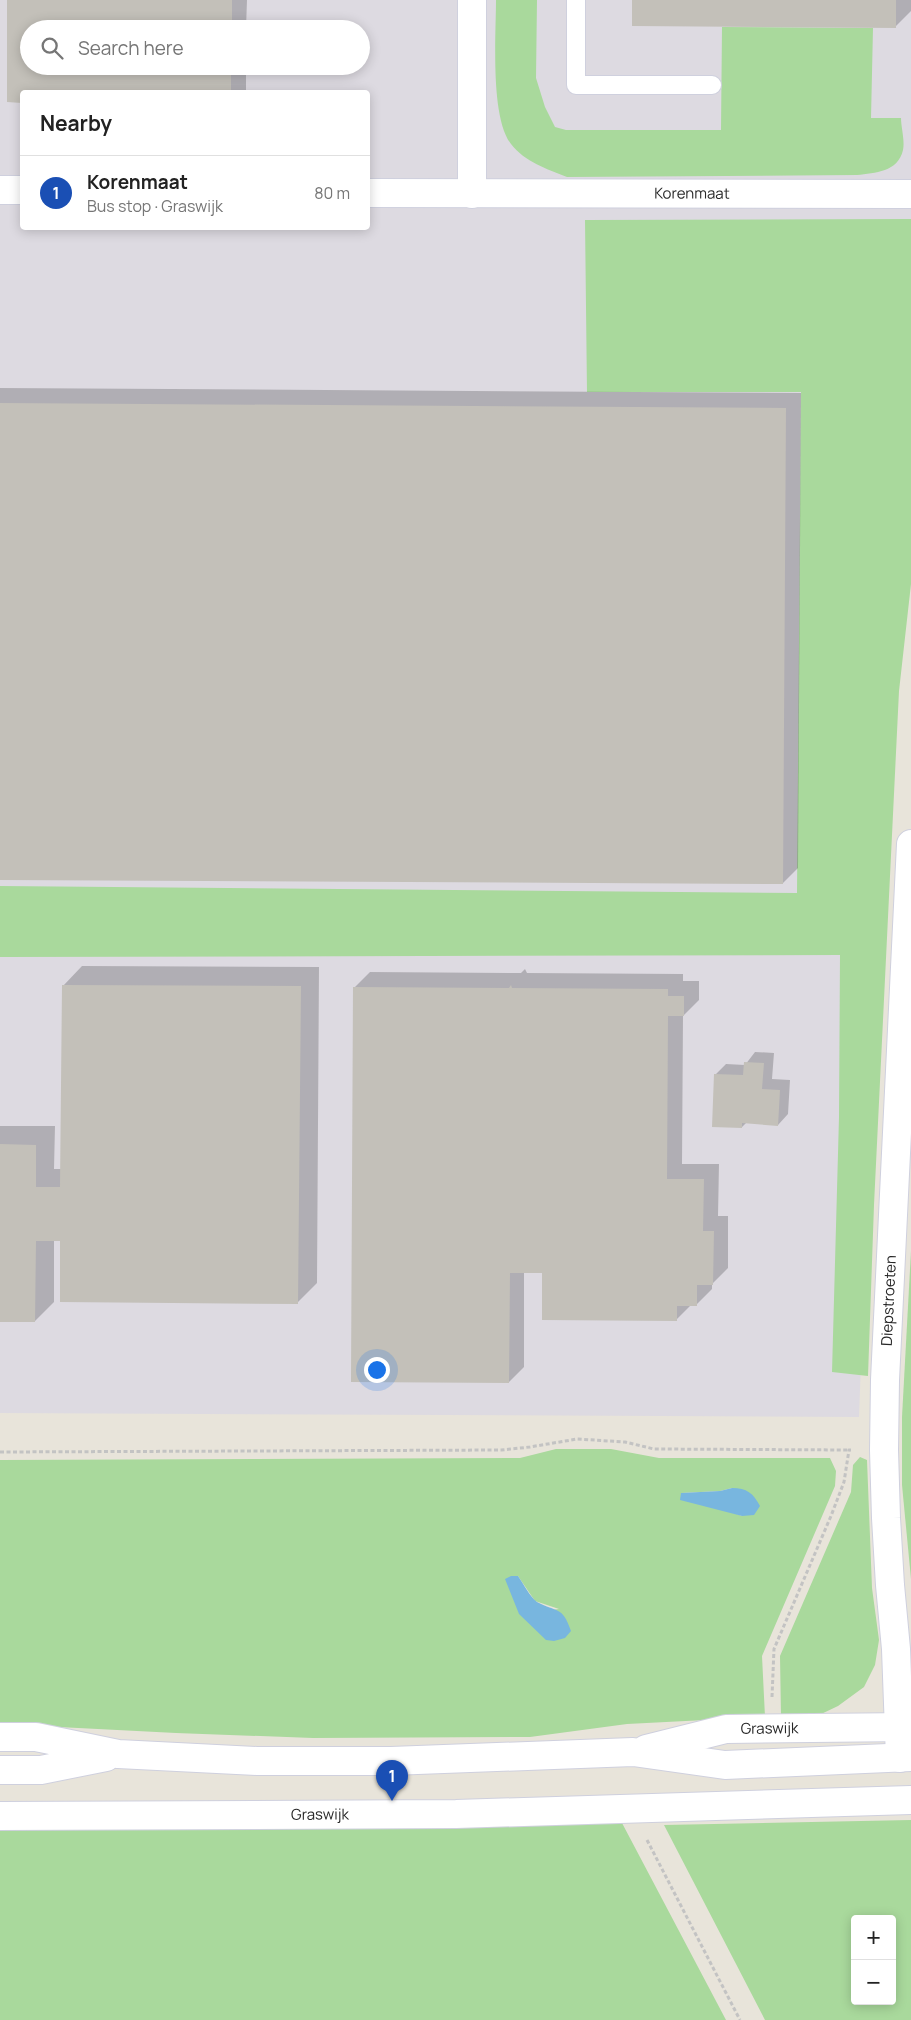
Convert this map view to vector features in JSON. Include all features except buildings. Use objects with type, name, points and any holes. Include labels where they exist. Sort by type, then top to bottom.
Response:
[{"type":"street","points":[[472,0],[472,194]]},
{"type":"street","points":[[0,190],[20,190]]},
{"type":"street","name":"Korenmaat","points":[[370,193],[911,194]]},
{"type":"street","name":"Diepstroeten","points":[[906,1757],[905,1727],[890,1586],[884,1450],[885,1380],[911,844]]},
{"type":"street","name":"Graswijk","points":[[632,1752],[726,1729],[905,1727]]},
{"type":"street","name":"Graswijk","points":[[0,1737],[36,1738],[118,1754],[257,1761],[391,1761],[632,1752],[725,1765],[906,1757]]},
{"type":"street","name":"Graswijk","points":[[0,1770],[41,1770],[118,1754]]},
{"type":"street","name":"Graswijk","points":[[0,1816],[456,1814],[911,1800]]},
{"type":"lane","points":[[576,0],[576,85],[712,85]]},
{"type":"path","points":[[0,1452],[501,1450],[577,1439],[625,1442],[654,1449],[884,1450]]},
{"type":"path","points":[[773,1729],[772,1679],[774,1649],[832,1516],[844,1482],[849,1450]]},
{"type":"path","points":[[639,1808],[645,1837],[740,2020]]},
{"type":"shaded area","points":[[0,0],[911,0],[911,506],[890,564],[859,1417],[0,1413]]},
{"type":"green space","points":[[496,0],[537,0],[536,78],[545,107],[555,127],[566,130],[721,130],[722,27],[873,28],[871,118],[901,118],[903,150],[896,163],[891,167],[885,170],[857,175],[567,177],[523,156],[511,144],[504,131],[497,96],[495,54]]},
{"type":"green space","points":[[911,219],[911,584],[899,691],[874,1205],[868,1376],[832,1372],[839,1117],[840,955],[0,957],[0,886],[797,893],[801,392],[587,392],[585,220]]},
{"type":"green space","points":[[911,1251],[911,1579],[902,1485],[902,1417]]},
{"type":"green space","points":[[556,1449],[611,1449],[659,1458],[830,1458],[836,1471],[835,1486],[762,1656],[765,1717],[627,1724],[530,1737],[313,1738],[0,1724],[0,1460],[520,1458]],"holes":[[[732,1488],[742,1516],[681,1493],[720,1491]],[[518,1576],[535,1601],[559,1609],[519,1614]]]},
{"type":"green space","points":[[860,1457],[867,1460],[872,1588],[879,1640],[875,1665],[864,1687],[838,1706],[817,1716],[781,1717],[780,1656],[851,1492],[853,1465]]},
{"type":"green space","points":[[911,1820],[911,2020],[765,2020],[664,1825]]},
{"type":"green space","points":[[622,1823],[726,2020],[0,2020],[0,1829],[404,1829]]},
{"type":"water","points":[[732,1488],[746,1490],[755,1498],[760,1506],[754,1515],[742,1516],[680,1500],[681,1493],[720,1491]]},
{"type":"water","points":[[511,1576],[518,1576],[534,1600],[562,1613],[571,1631],[565,1638],[554,1641],[546,1640],[519,1614],[505,1579]]},
{"type":"place","name":"Korenmaat","points":[[392,1801]]}]
